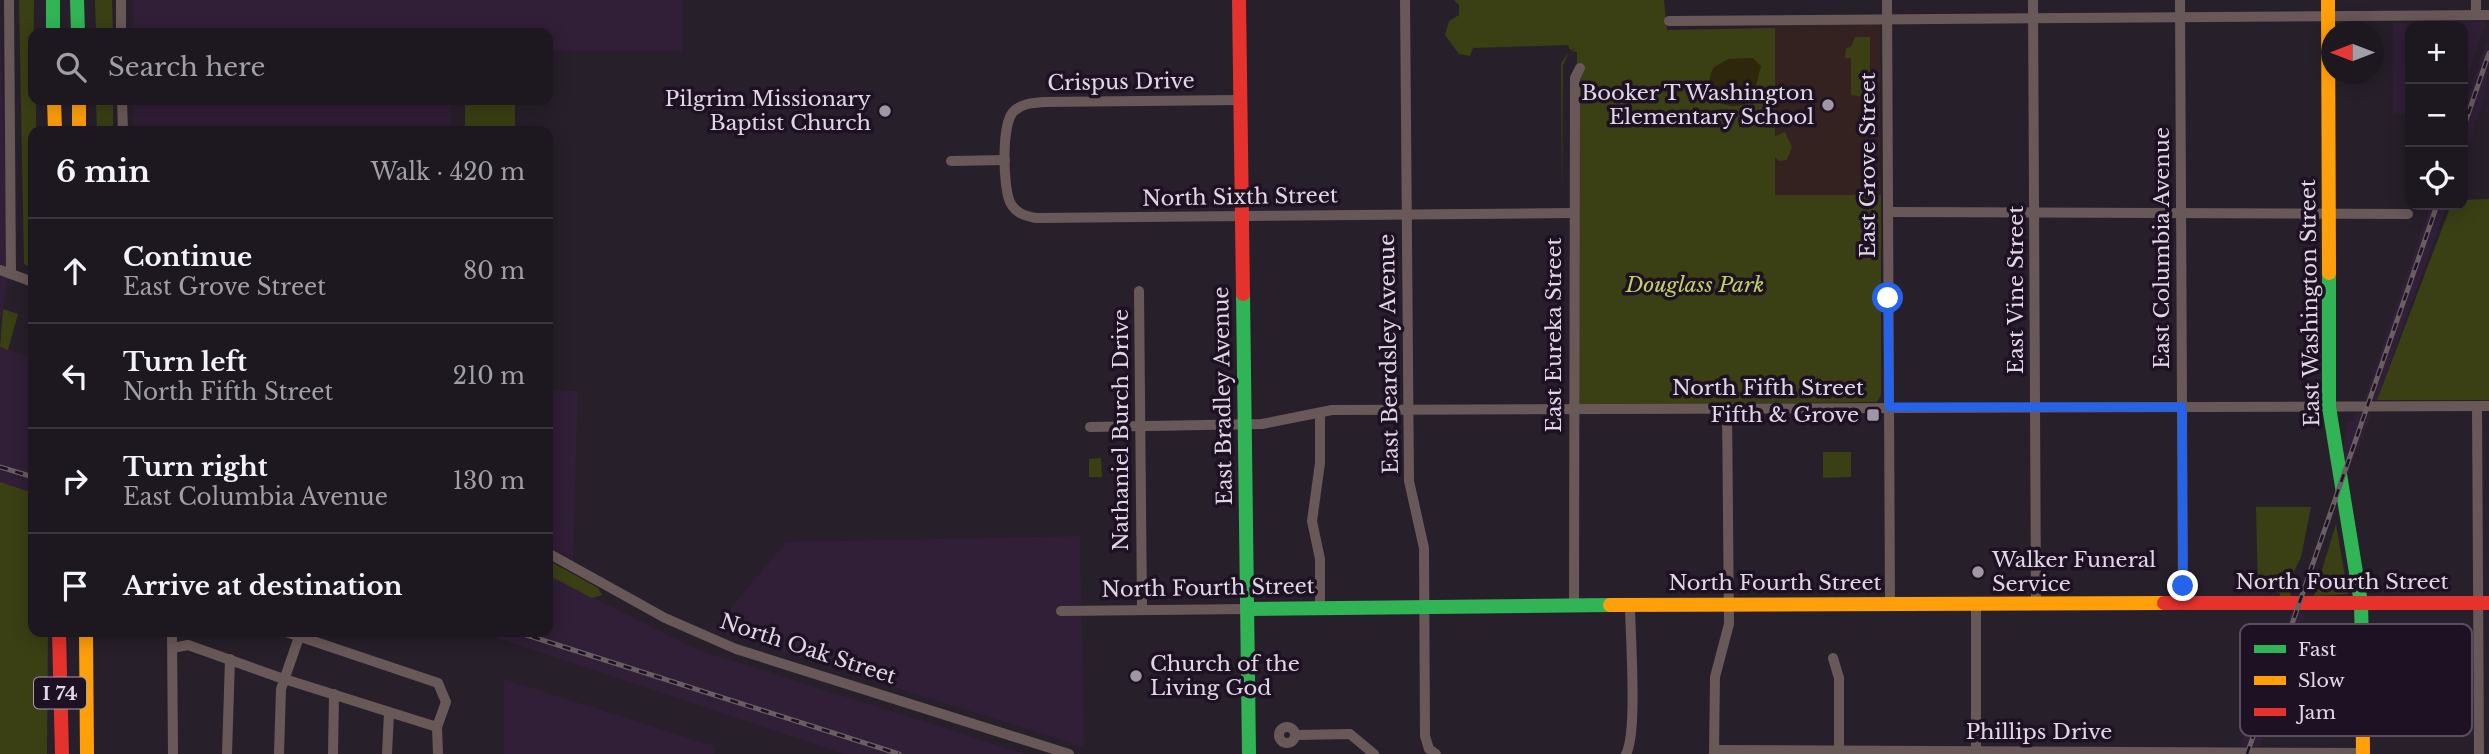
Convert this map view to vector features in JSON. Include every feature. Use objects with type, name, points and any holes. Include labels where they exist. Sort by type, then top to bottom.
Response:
[{"type":"main road","points":[[53,0],[53,28]]},
{"type":"main road","points":[[77,0],[78,28]]},
{"type":"main road","name":"East Bradley Avenue","points":[[1239,0],[1249,754]]},
{"type":"main road","name":"East Washington Street","points":[[2328,0],[2329,407],[2361,603],[2361,624]]},
{"type":"main road","points":[[54,105],[55,126]]},
{"type":"main road","points":[[79,105],[79,126]]},
{"type":"main road","name":"North Fourth Street","points":[[1248,609],[1729,603],[2484,603]]},
{"type":"main road","name":"I 74","points":[[59,637],[62,754]]},
{"type":"main road","name":"I 74","points":[[86,637],[87,754]]},
{"type":"main road","name":"East Washington Street","points":[[2363,736],[2363,754]]},
{"type":"street","points":[[9,0],[11,274]]},
{"type":"street","points":[[121,0],[121,28]]},
{"type":"street","name":"East Beardsley Avenue","points":[[1405,0],[1409,481],[1422,531],[1425,723],[1429,752]]},
{"type":"street","name":"East Grove Street","points":[[1886,0],[1890,604]]},
{"type":"street","name":"East Vine Street","points":[[2033,0],[2036,604]]},
{"type":"street","name":"East Columbia Avenue","points":[[2180,0],[2183,603]]},
{"type":"street","points":[[2476,0],[2476,15]]},
{"type":"street","points":[[1669,21],[2489,15]]},
{"type":"street","name":"East Eureka Street","points":[[1574,604],[1573,213],[1575,78],[1580,68]]},
{"type":"street","name":"Crispus Drive","points":[[1005,160],[1009,116],[1029,103],[1240,100]]},
{"type":"street","points":[[122,105],[122,126]]},
{"type":"street","points":[[951,161],[1005,160]]},
{"type":"street","name":"North Sixth Street","points":[[1005,160],[1010,203],[1027,216],[1573,213]]},
{"type":"street","points":[[1888,212],[2408,214]]},
{"type":"street","points":[[0,270],[28,280]]},
{"type":"street","name":"Nathaniel Burch Drive","points":[[1139,291],[1142,610]]},
{"type":"street","points":[[2477,406],[2484,603],[2479,754]]},
{"type":"street","name":"North Fifth Street","points":[[1090,427],[1246,425],[1332,410],[2489,406]]},
{"type":"street","points":[[1714,752],[1714,677],[1728,634],[1727,407]]},
{"type":"street","points":[[1320,413],[1320,463],[1312,521],[1320,559],[1320,607]]},
{"type":"street","name":"North Oak Street","points":[[553,556],[665,618],[726,645],[1069,754]]},
{"type":"street","points":[[1626,754],[1630,747],[1631,725],[1630,604]]},
{"type":"street","points":[[1976,604],[1976,752]]},
{"type":"street","name":"North Fourth Street","points":[[1062,611],[1248,609]]},
{"type":"street","points":[[172,637],[173,754]]},
{"type":"street","points":[[279,754],[279,706],[299,637],[438,683],[446,702],[437,727],[438,754]]},
{"type":"street","points":[[173,648],[188,645],[286,680],[437,727]]},
{"type":"street","points":[[1833,658],[1839,678],[1839,752]]},
{"type":"street","points":[[227,754],[230,659]]},
{"type":"street","points":[[333,754],[334,694]]},
{"type":"street","points":[[387,754],[389,713]]},
{"type":"street","points":[[1296,735],[1350,734],[1374,754]]},
{"type":"street","name":"Phillips Drive","points":[[1714,752],[2363,754]]},
{"type":"shaded area","points":[[0,0],[8,284],[0,323]]},
{"type":"shaded area","points":[[133,0],[682,0],[682,51],[553,51],[553,28],[133,28]]},
{"type":"shaded area","name":"Booker T Washington Elementary School","points":[[1775,20],[1880,20],[1881,195],[1775,196]]},
{"type":"shaded area","points":[[2468,22],[2486,22],[2468,75]]},
{"type":"shaded area","points":[[2393,23],[2405,23],[2405,114],[2393,114]]},
{"type":"shaded area","points":[[2489,36],[2486,93],[2468,145],[2468,98]]},
{"type":"shaded area","points":[[133,105],[450,105],[450,126],[133,126]]},
{"type":"shaded area","points":[[2429,210],[2445,210],[2377,400],[2364,400]]},
{"type":"shaded area","points":[[0,347],[28,356],[28,491],[0,482]]},
{"type":"shaded area","points":[[553,390],[578,391],[573,560],[553,548]]},
{"type":"shaded area","points":[[2355,413],[2372,413],[2347,475],[2342,452],[2347,422],[2353,421]]},
{"type":"shaded area","points":[[1080,536],[1084,747],[712,630],[786,542]]},
{"type":"shaded area","points":[[553,578],[696,649],[1026,754],[843,754],[494,637],[553,637]]},
{"type":"shaded area","points":[[2291,613],[2306,613],[2302,624],[2287,624]]},
{"type":"shaded area","points":[[504,679],[714,746],[714,754],[504,754]]},
{"type":"shaded area","points":[[2243,736],[2268,736],[2262,737],[2260,746],[2241,746]]},
{"type":"green space","points":[[19,0],[34,0],[34,28],[28,28],[28,105],[36,105],[36,126],[28,126],[28,266],[24,264]]},
{"type":"green space","points":[[95,0],[112,0],[113,28],[96,28]]},
{"type":"green space","name":"Douglass Park","points":[[1454,0],[1664,0],[1667,30],[1775,28],[1775,136],[1785,132],[1792,147],[1787,160],[1779,161],[1775,157],[1775,195],[1881,195],[1881,395],[1877,402],[1575,406],[1577,52],[1571,51],[1577,48],[1570,50],[1568,45],[1473,48],[1470,56],[1459,54],[1445,35],[1449,21],[1459,15],[1459,5]]},
{"type":"green space","points":[[1855,37],[1870,37],[1870,98],[1851,95],[1851,58],[1845,58],[1846,48],[1851,47]]},
{"type":"green space","points":[[1569,52],[1563,65],[1562,202],[1561,63]]},
{"type":"green space","points":[[96,105],[113,105],[113,126],[97,126]]},
{"type":"green space","points":[[465,105],[515,105],[515,126],[465,126]]},
{"type":"green space","points":[[2489,199],[2489,400],[2377,400],[2449,210],[2468,210],[2468,200]]},
{"type":"green space","points":[[3,309],[18,314],[8,350],[0,347]]},
{"type":"green space","points":[[1823,452],[1851,452],[1851,477],[1823,478]]},
{"type":"green space","points":[[1101,458],[1102,477],[1089,477],[1089,459]]},
{"type":"green space","points":[[0,482],[28,491],[28,637],[48,637],[47,754],[0,754]]},
{"type":"green space","points":[[2256,507],[2311,507],[2301,557],[2288,584],[2291,596],[2280,596],[2279,590],[2258,591]]},
{"type":"green space","points":[[2336,524],[2348,594],[2314,596]]},
{"type":"green space","points":[[553,563],[598,588],[602,595],[592,598],[553,578]]},
{"type":"sand","points":[[1753,58],[1761,66],[1752,101],[1733,106],[1718,101],[1710,87],[1713,68],[1728,59]]},
{"type":"railway","points":[[2468,114],[2489,53]]},
{"type":"railway","points":[[2292,624],[2435,210]]},
{"type":"railway","points":[[0,467],[28,475]]},
{"type":"railway","points":[[533,637],[899,754]]},
{"type":"railway","points":[[2247,754],[2253,736]]},
{"type":"traffic: fast","points":[[53,0],[53,28]]},
{"type":"traffic: fast","points":[[77,0],[78,28]]},
{"type":"traffic: fast","points":[[2329,273],[2329,407],[2361,603],[2361,624]]},
{"type":"traffic: fast","points":[[1243,294],[1249,754]]},
{"type":"traffic: fast","points":[[1248,609],[1610,605]]},
{"type":"traffic: slow","points":[[2328,0],[2329,273]]},
{"type":"traffic: slow","points":[[54,105],[55,126]]},
{"type":"traffic: slow","points":[[79,105],[79,126]]},
{"type":"traffic: slow","points":[[1610,605],[2164,603]]},
{"type":"traffic: slow","points":[[86,637],[87,754]]},
{"type":"traffic: slow","points":[[2363,736],[2363,754]]},
{"type":"traffic: jam","points":[[1239,0],[1243,294]]},
{"type":"traffic: jam","points":[[2164,603],[2489,603]]},
{"type":"traffic: jam","points":[[59,637],[62,754]]},
{"type":"place","name":"Booker T Washington Elementary School","points":[[1828,105]]},
{"type":"place","name":"Pilgrim Missionary Baptist Church","points":[[885,111]]},
{"type":"place","name":"Fifth & Grove","points":[[1873,415]]},
{"type":"place","name":"Walker Funeral Service","points":[[1978,572]]},
{"type":"place","name":"Church of the Living God","points":[[1136,676]]},
{"type":"route","points":[[1888,298],[1889,407],[2182,407],[2183,586]]}]
